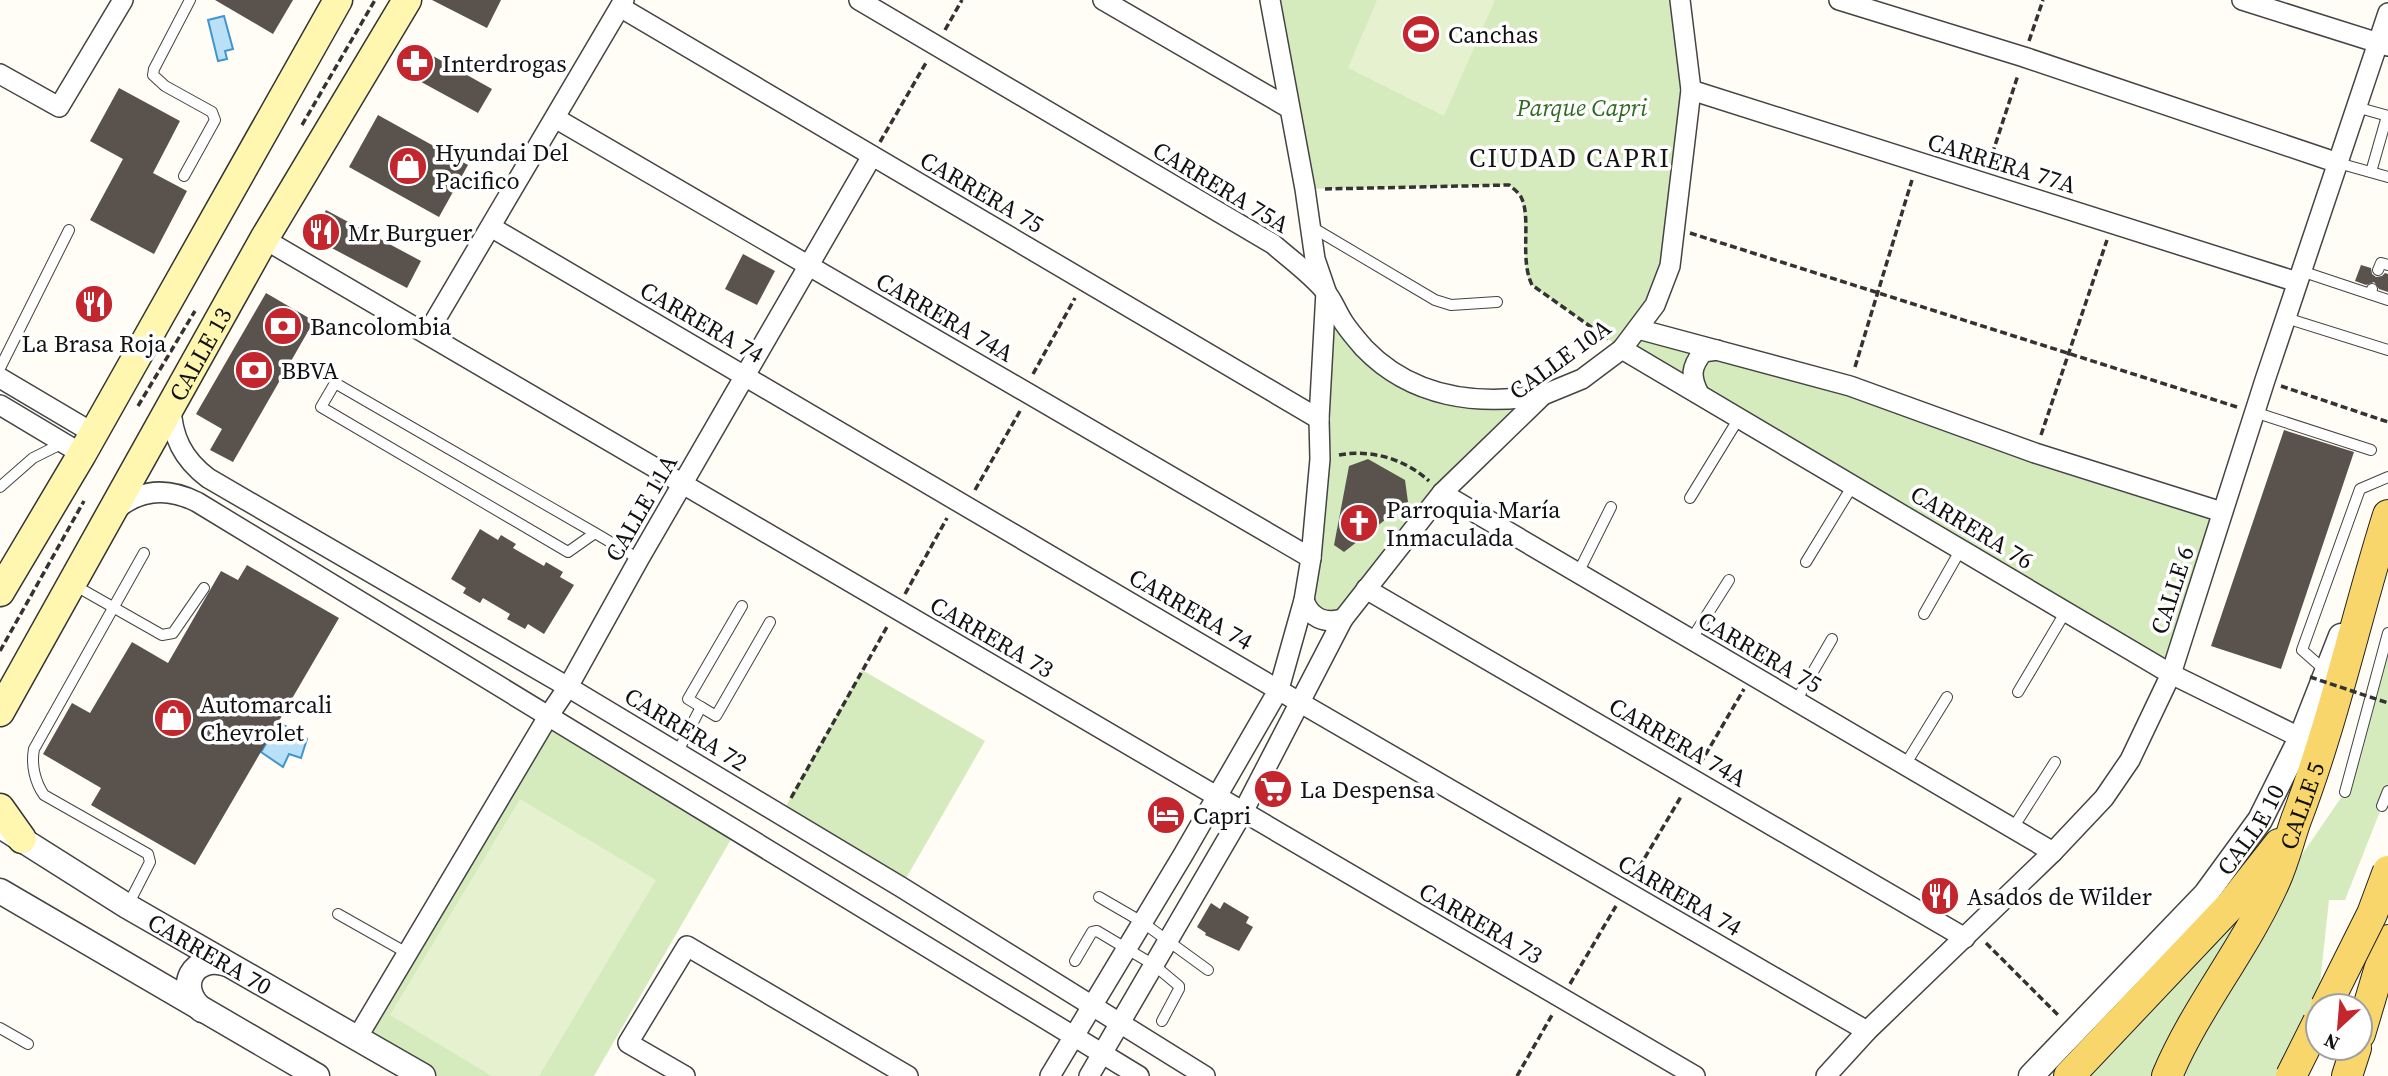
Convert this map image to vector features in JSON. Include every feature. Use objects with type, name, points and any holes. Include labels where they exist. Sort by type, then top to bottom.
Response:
[{"type":"main road","points":[[0,592],[80,443],[338,0]]},
{"type":"main road","name":"CALLE 13","points":[[0,712],[264,239],[407,0]]},
{"type":"main road","name":"CALLE 5","points":[[2167,1076],[2197,1017],[2258,919],[2276,878],[2321,753],[2386,521]]},
{"type":"main road","points":[[0,808],[11,833]]},
{"type":"main road","name":"CALLE 10","points":[[2069,1076],[2231,905],[2296,821]]},
{"type":"main road","points":[[2333,992],[2372,914],[2388,871]]},
{"type":"main road","points":[[2373,992],[2388,940]]},
{"type":"main road","points":[[2291,1076],[2304,1050]]},
{"type":"street","points":[[0,74],[59,107],[123,0]]},
{"type":"street","name":"CARRERA 75A","points":[[859,0],[1273,244],[1326,291],[1345,325],[1366,350],[1391,370],[1418,385],[1448,396],[1480,401],[1511,401],[1543,395]]},
{"type":"street","points":[[1103,0],[1289,108]]},
{"type":"street","points":[[1050,1076],[1279,690],[1304,600],[1311,558],[1320,459],[1319,419],[1326,291],[1315,259],[1305,189],[1270,0]]},
{"type":"street","name":"CALLE 10A","points":[[1089,1076],[1243,812],[1342,619],[1442,493],[1543,395],[1582,379],[1622,349],[1655,305],[1670,266],[1691,90],[1680,0]]},
{"type":"street","points":[[1839,0],[2024,57],[2338,163]]},
{"type":"street","points":[[2242,0],[2383,44]]},
{"type":"street","points":[[427,334],[622,3]]},
{"type":"street","name":"CARRERA 75","points":[[622,3],[872,156],[1319,419]]},
{"type":"street","name":"CALLE 6","points":[[1826,1076],[1867,1031],[2053,852],[2104,798],[2130,760],[2171,674],[2264,380],[2356,107],[2383,44],[2388,13]]},
{"type":"street","name":"CARRERA 77A","points":[[1691,90],[2112,223],[2299,277]]},
{"type":"street","name":"CARRERA 74A","points":[[555,118],[1311,558]]},
{"type":"street","name":"CALLE 11A","points":[[357,1038],[568,687],[631,554],[683,484],[872,156]]},
{"type":"street","name":"CARRERA 74","points":[[491,227],[1299,702],[1867,1031]]},
{"type":"street","name":"CARRERA 73","points":[[264,239],[1695,1076]]},
{"type":"street","points":[[1638,329],[1850,386],[2035,453],[2222,512]]},
{"type":"street","name":"CARRERA 76","points":[[1622,349],[2171,674],[2301,738]]},
{"type":"street","points":[[1699,394],[1692,380],[1693,364],[1703,352],[1717,351]]},
{"type":"street","points":[[0,378],[80,443]]},
{"type":"street","points":[[0,405],[80,443]]},
{"type":"street","name":"CARRERA 72","points":[[171,406],[174,434],[180,447],[187,459],[208,478],[568,687],[1205,1076]]},
{"type":"street","points":[[107,520],[118,507],[140,495],[165,491],[182,495],[549,715],[1139,1076]]},
{"type":"street","name":"CARRERA 75","points":[[1442,493],[2053,852]]},
{"type":"street","name":"CALLE 10","points":[[2031,1076],[2206,894],[2260,820],[2301,738],[2318,674],[2386,521]]},
{"type":"street","name":"CARRERA 74A","points":[[1366,589],[1691,779],[1969,934]]},
{"type":"street","points":[[1304,600],[1310,612],[1322,620],[1329,622],[1342,619]]},
{"type":"street","name":"CARRERA 70","points":[[11,833],[127,906],[423,1076]]},
{"type":"street","points":[[0,891],[317,1076]]},
{"type":"street","points":[[685,1076],[628,1043],[687,946],[908,1076]]},
{"type":"street","points":[[202,1010],[189,994],[191,974],[207,961],[227,964]]},
{"type":"lane","points":[[184,176],[215,120],[212,112],[166,86],[153,75],[190,0]]},
{"type":"lane","points":[[2356,107],[2388,116],[2371,172]]},
{"type":"lane","points":[[2338,163],[2388,177]]},
{"type":"lane","points":[[1311,226],[1443,303],[1451,305],[1497,302]]},
{"type":"lane","points":[[0,368],[69,230]]},
{"type":"lane","points":[[2378,270],[2381,262],[2388,265]]},
{"type":"lane","points":[[2299,277],[2371,291],[2388,300]]},
{"type":"lane","points":[[2286,318],[2388,350]]},
{"type":"lane","points":[[595,533],[568,552],[321,407],[335,383],[595,533],[631,554]]},
{"type":"lane","points":[[2254,412],[2371,450]]},
{"type":"lane","points":[[1690,498],[1739,417]]},
{"type":"lane","points":[[0,487],[33,458],[80,443]]},
{"type":"lane","points":[[2318,674],[2302,650],[2360,489],[2388,477]]},
{"type":"lane","points":[[1806,562],[1853,485]]},
{"type":"lane","points":[[1578,573],[1611,507]]},
{"type":"lane","points":[[1924,614],[1961,548]]},
{"type":"lane","points":[[127,906],[150,862],[148,854],[44,795],[36,780],[33,757],[34,749],[144,553]]},
{"type":"lane","points":[[1691,639],[1728,580]]},
{"type":"lane","points":[[70,583],[162,635],[173,633],[204,588]]},
{"type":"lane","points":[[742,606],[688,699],[716,716],[770,622]]},
{"type":"lane","points":[[2018,692],[2066,611]]},
{"type":"lane","points":[[2345,792],[2388,633]]},
{"type":"lane","points":[[1796,701],[1832,639]]},
{"type":"lane","points":[[1905,765],[1947,697]]},
{"type":"lane","points":[[677,753],[701,707]]},
{"type":"lane","points":[[2013,828],[2055,762]]},
{"type":"lane","points":[[2382,806],[2388,791]]},
{"type":"lane","points":[[1099,897],[1142,922],[1208,970]]},
{"type":"lane","points":[[338,914],[407,953]]},
{"type":"lane","points":[[1075,961],[1094,931],[1154,965],[1179,986],[1162,1021]]},
{"type":"lane","points":[[0,1028],[28,1044]]},
{"type":"path","points":[[872,156],[962,0]]},
{"type":"path","points":[[1983,183],[2043,0]]},
{"type":"path","points":[[1850,386],[1876,292],[1918,162]]},
{"type":"path","points":[[1305,189],[1509,185],[1520,195],[1523,206],[1527,274],[1532,285],[1622,349]]},
{"type":"path","points":[[2035,453],[2112,223]]},
{"type":"path","points":[[1675,229],[2254,412]]},
{"type":"path","points":[[781,815],[897,609],[1027,393],[1085,281]]},
{"type":"path","points":[[2264,380],[2388,422]]},
{"type":"path","points":[[1320,459],[1353,453],[1387,457],[1417,470],[1442,493]]},
{"type":"path","points":[[0,651],[87,495]]},
{"type":"path","points":[[2318,674],[2388,703]]},
{"type":"path","points":[[1517,1076],[1752,676]]},
{"type":"path","points":[[1969,934],[2073,1031]]},
{"type":"green space","name":"Parque Capri","points":[[1270,0],[1680,0],[1691,90],[1675,229],[1639,329],[2222,512],[2171,674],[1622,349],[1532,285],[1526,274],[1523,206],[1520,195],[1509,185],[1305,189]]},
{"type":"green space","name":"Canchas","points":[[1377,0],[1495,0],[1444,116],[1348,68]]},
{"type":"green space","points":[[1326,291],[1345,325],[1418,385],[1543,395],[1343,619],[1310,612]],"holes":[[[1368,459],[1334,545],[1349,467]]]},
{"type":"green space","points":[[2388,633],[2388,791],[2345,900],[2329,900],[2319,992],[2304,992],[2304,1062],[2312,1062],[2310,1076],[2069,1076],[2231,905],[2261,914],[2345,792]]},
{"type":"green space","points":[[862,670],[985,741],[901,887],[781,815]]},
{"type":"green space","points":[[549,715],[737,829],[594,1076],[423,1076],[357,1038]]},
{"type":"green space","points":[[520,799],[656,880],[539,1076],[492,1076],[390,1015]]},
{"type":"water","points":[[224,16],[233,49],[225,51],[227,59],[218,61],[208,20]]},
{"type":"water","points":[[279,722],[307,739],[301,758],[289,754],[283,767],[261,752]]},
{"type":"building","points":[[215,0],[293,0],[273,34]]},
{"type":"building","points":[[432,0],[501,0],[487,28]]},
{"type":"building","points":[[417,47],[492,89],[478,113],[403,72]]},
{"type":"building","points":[[119,88],[180,121],[153,173],[187,191],[154,254],[90,220],[123,159],[90,141]]},
{"type":"building","name":"Hyundai Del Pacifico","points":[[378,115],[468,165],[439,217],[349,167]]},
{"type":"building","points":[[326,210],[421,261],[407,288],[311,237]]},
{"type":"building","points":[[743,254],[775,271],[757,305],[725,289]]},
{"type":"building","points":[[2361,265],[2371,268],[2376,277],[2388,274],[2388,292],[2379,289],[2374,282],[2366,285],[2355,281]]},
{"type":"building","points":[[266,293],[314,321],[233,462],[210,450],[222,429],[196,414]]},
{"type":"building","points":[[2284,430],[2354,452],[2281,669],[2211,646]]},
{"type":"building","name":"Parroquia María Inmaculada","points":[[1368,459],[1405,480],[1408,502],[1344,552],[1334,545],[1349,466]]},
{"type":"building","points":[[480,529],[498,540],[501,535],[516,544],[513,548],[544,566],[546,562],[563,572],[560,577],[574,585],[544,634],[528,624],[525,629],[507,619],[510,614],[483,598],[480,603],[463,593],[466,588],[451,579]]},
{"type":"building","name":"Automarcali Chevrolet","points":[[247,565],[339,618],[195,865],[91,805],[101,788],[43,754],[72,703],[90,713],[132,642],[168,663],[221,571],[238,580]]},
{"type":"building","points":[[1224,902],[1249,917],[1246,923],[1253,927],[1239,951],[1205,935],[1206,933],[1197,927],[1211,903],[1220,909]]},
{"type":"place","name":"Canchas","points":[[1421,34]]},
{"type":"place","name":"Interdrogas","points":[[415,63]]},
{"type":"place","name":"Hyundai Del Pacifico","points":[[408,166]]},
{"type":"place","name":"Mr Burguer","points":[[321,232]]},
{"type":"place","name":"La Brasa Roja","points":[[94,304]]},
{"type":"place","name":"Bancolombia","points":[[283,326]]},
{"type":"place","name":"BBVA","points":[[254,370]]},
{"type":"place","name":"Parroquia María Inmaculada","points":[[1359,523]]},
{"type":"place","name":"Automarcali Chevrolet","points":[[173,718]]},
{"type":"place","name":"La Despensa","points":[[1273,789]]},
{"type":"place","name":"Capri","points":[[1166,815]]},
{"type":"place","name":"Asados de Wilder","points":[[1940,896]]},
{"type":"district","name":"CIUDAD CAPRI","points":[[1570,158]]}]
